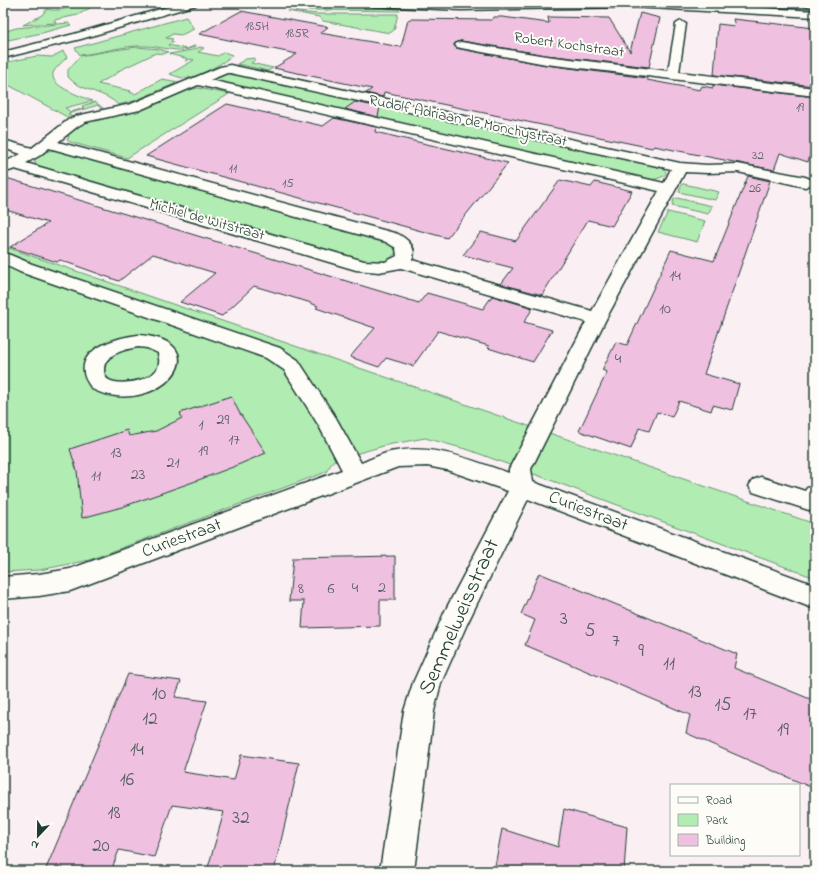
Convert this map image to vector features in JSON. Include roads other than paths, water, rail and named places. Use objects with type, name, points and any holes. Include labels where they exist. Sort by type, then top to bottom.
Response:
[{"type":"street","points":[[3,55],[77,37],[192,3]]},
{"type":"street","points":[[373,3],[466,7],[610,3],[815,14]]},
{"type":"street","points":[[727,3],[815,10]]},
{"type":"street","points":[[804,3],[815,4]]},
{"type":"street","points":[[673,75],[682,24]]},
{"type":"street","name":"Robert Kochstraat","points":[[461,44],[546,60],[815,92]]},
{"type":"street","name":"Rudolf Adriaan de Monchystraat","points":[[197,81],[224,70],[230,70],[680,167],[707,170],[738,168],[805,182]]},
{"type":"street","points":[[9,166],[34,153],[73,123],[82,119],[135,107],[197,81]]},
{"type":"street","name":"Rudolf Adriaan de Monchystraat","points":[[197,81],[669,189]]},
{"type":"street","name":"Michiel de Witstraat","points":[[9,166],[362,266],[384,267],[394,265],[405,258],[405,247],[402,243],[392,238],[47,143]]},
{"type":"street","points":[[3,144],[34,153]]},
{"type":"street","points":[[522,487],[520,469],[597,320],[680,167]]},
{"type":"street","points":[[3,257],[26,268],[273,353],[291,365],[328,423],[356,474]]},
{"type":"street","points":[[400,262],[597,320]]},
{"type":"street","points":[[157,344],[182,321]]},
{"type":"street","name":"Curiestraat","points":[[3,588],[39,585],[70,580],[396,459],[427,458],[449,462],[522,487],[815,597]]},
{"type":"street","points":[[761,486],[814,503],[815,495]]},
{"type":"street","name":"Semmelweisstraat","points":[[397,871],[419,711],[427,683],[452,625],[522,487]]}]
